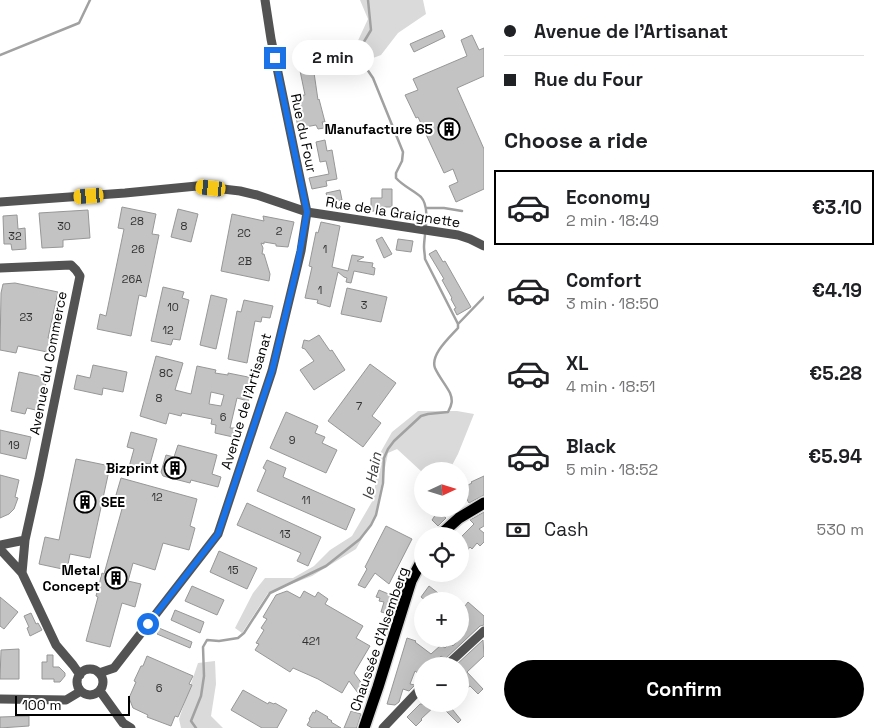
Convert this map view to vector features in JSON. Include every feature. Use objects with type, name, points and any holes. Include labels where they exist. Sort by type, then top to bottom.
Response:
[{"type":"main road","points":[[449,527],[459,518],[484,504]]},
{"type":"main road","name":"Chaussée d'Alsemberg","points":[[364,728],[414,575]]},
{"type":"street","name":"Rue du Four","points":[[265,0],[307,212]]},
{"type":"street","name":"Rue de la Graignette","points":[[0,202],[197,186],[257,195],[307,212],[458,235],[484,246]]},
{"type":"street","name":"Avenue de l'Artisanat","points":[[99,673],[114,668],[218,534],[272,371],[298,261],[307,212]]},
{"type":"street","name":"Avenue du Commerce","points":[[0,268],[71,265],[80,276],[25,540],[22,573]]},
{"type":"street","points":[[0,546],[25,540]]},
{"type":"street","points":[[0,550],[22,573],[56,645],[80,675]]},
{"type":"street","points":[[456,657],[484,631]]},
{"type":"street","points":[[86,670],[94,670],[99,673],[103,679],[100,691],[93,695],[87,695],[81,691],[78,685],[80,675],[86,670]]},
{"type":"street","points":[[0,699],[66,700],[81,691]]},
{"type":"street","points":[[100,691],[122,722],[131,728]]},
{"type":"street","points":[[383,728],[414,695]]},
{"type":"shaded area","points":[[360,0],[423,0],[426,14],[398,33],[381,55],[357,64],[355,47],[368,19]]},
{"type":"shaded area","points":[[418,411],[457,411],[474,414],[454,462],[414,462],[414,465],[397,449],[388,453],[375,516],[356,549],[312,576],[268,593],[242,633],[235,628],[253,593],[265,578],[293,578],[314,566],[330,550],[352,536],[373,500],[379,455],[392,432]]},
{"type":"shaded area","points":[[215,661],[216,684],[211,716],[223,728],[181,728],[179,719],[198,663]]},
{"type":"building","points":[[442,30],[445,37],[414,52],[410,44]]},
{"type":"building","name":"Manufacture 65","points":[[472,35],[479,50],[484,48],[484,76],[457,88],[484,149],[484,189],[456,202],[449,186],[458,182],[453,169],[444,173],[418,117],[416,118],[405,95],[418,90],[413,79],[467,56],[461,40]]},
{"type":"building","points":[[312,59],[318,100],[325,122],[322,122],[324,128],[318,129],[316,125],[298,127],[296,117],[298,117],[295,96],[305,95],[298,61]]},
{"type":"building","points":[[325,140],[327,151],[332,150],[337,179],[326,181],[327,186],[312,189],[309,178],[329,174],[326,161],[320,162],[316,142]]},
{"type":"building","points":[[382,189],[392,189],[392,207],[378,207],[378,211],[371,211],[371,198],[382,198]]},
{"type":"building","points":[[340,190],[342,200],[329,203],[326,193]]},
{"type":"building","points":[[122,207],[156,214],[152,234],[159,235],[146,297],[139,295],[131,336],[97,329],[100,314],[106,316],[124,229],[118,228]]},
{"type":"building","points":[[178,209],[198,214],[191,242],[171,237]]},
{"type":"building","points":[[88,210],[90,238],[63,240],[63,247],[42,248],[39,213]]},
{"type":"building","points":[[232,214],[264,221],[263,216],[294,222],[288,247],[261,243],[263,248],[262,254],[264,254],[270,274],[269,281],[221,271]]},
{"type":"building","points":[[17,215],[18,229],[25,228],[26,249],[12,250],[11,244],[4,244],[3,216]]},
{"type":"building","points":[[321,222],[340,226],[332,267],[348,271],[352,255],[364,257],[357,261],[373,263],[372,267],[375,268],[374,275],[354,271],[351,283],[346,282],[347,278],[338,272],[330,307],[317,303],[318,300],[305,298],[312,267],[309,266],[316,232],[318,233]]},
{"type":"building","points":[[382,237],[392,254],[384,258],[376,240]]},
{"type":"building","points":[[398,239],[413,241],[411,252],[396,250]]},
{"type":"building","points":[[436,250],[443,262],[445,261],[471,307],[457,315],[452,298],[442,280],[444,279],[429,254]]},
{"type":"building","points":[[15,283],[58,292],[48,338],[55,339],[52,353],[18,346],[16,353],[0,350],[1,293],[3,284]]},
{"type":"building","points":[[163,287],[184,292],[182,298],[189,300],[180,340],[173,339],[171,345],[151,341]]},
{"type":"building","points":[[347,288],[387,297],[381,322],[341,314]]},
{"type":"building","points":[[211,295],[227,299],[216,349],[200,345]]},
{"type":"building","points":[[244,300],[273,306],[270,318],[262,317],[261,322],[255,321],[247,363],[228,359],[237,311],[241,312]]},
{"type":"building","points":[[319,335],[345,370],[314,390],[300,370],[314,361],[305,349],[302,348],[304,340],[309,341]]},
{"type":"building","points":[[156,356],[183,363],[175,390],[191,394],[197,366],[216,370],[215,373],[228,375],[228,373],[253,378],[248,401],[237,398],[230,428],[235,428],[233,437],[215,433],[216,425],[211,424],[212,419],[182,413],[181,416],[169,413],[166,424],[140,416]],"holes":[[[211,392],[224,395],[221,406],[209,404]]]},
{"type":"building","points":[[370,364],[396,383],[372,416],[381,423],[363,447],[328,421]]},
{"type":"building","points":[[93,365],[127,372],[123,392],[103,388],[102,395],[74,389],[77,375],[90,378]]},
{"type":"building","points":[[19,372],[47,378],[40,411],[27,408],[25,414],[11,411]]},
{"type":"building","points":[[286,412],[318,426],[315,433],[325,437],[322,443],[337,450],[326,473],[270,448]]},
{"type":"building","points":[[0,430],[31,437],[26,459],[0,453]]},
{"type":"building","points":[[131,432],[157,439],[150,464],[144,463],[142,470],[129,467],[134,449],[127,447]]},
{"type":"building","name":"Bizprint","points":[[178,445],[217,455],[212,474],[221,477],[218,487],[191,480],[190,483],[163,476],[161,472],[166,455],[174,457]]},
{"type":"building","name":"SEE","points":[[76,459],[110,466],[90,558],[70,554],[67,570],[39,564],[45,537],[59,540]]},
{"type":"building","points":[[267,460],[286,468],[283,477],[355,509],[346,530],[257,491],[266,470],[263,468]]},
{"type":"building","points":[[0,475],[19,480],[15,497],[18,498],[14,509],[9,514],[0,518]]},
{"type":"building","points":[[484,476],[484,495],[469,503],[469,484]]},
{"type":"building","name":"Metal Concept","points":[[121,478],[197,499],[190,526],[195,528],[189,550],[163,543],[155,570],[133,563],[128,581],[141,584],[135,607],[122,603],[110,647],[86,641],[98,597],[96,596],[102,573],[104,574],[125,498],[116,495]]},
{"type":"building","points":[[247,503],[321,537],[308,566],[297,561],[301,553],[237,525]]},
{"type":"building","points":[[484,512],[484,526],[479,529],[484,533],[484,542],[480,546],[477,543],[472,549],[469,548],[469,529],[474,524],[470,520]]},
{"type":"building","points":[[433,518],[446,518],[438,526],[432,520]]},
{"type":"building","points":[[386,526],[412,539],[389,584],[375,573],[365,588],[358,585]]},
{"type":"building","points":[[219,551],[257,568],[247,589],[210,572]]},
{"type":"building","points":[[192,586],[224,600],[217,615],[185,601]]},
{"type":"building","points":[[429,586],[437,592],[425,592]]},
{"type":"building","points":[[379,590],[398,598],[393,615],[381,612],[384,602],[379,601],[380,598],[376,597]]},
{"type":"building","points":[[287,591],[300,598],[304,591],[315,597],[318,592],[328,599],[325,604],[363,626],[356,638],[370,646],[354,673],[368,692],[361,697],[349,681],[342,693],[318,679],[293,668],[290,672],[255,650],[259,644],[256,643],[264,630],[261,628],[267,619],[263,617],[276,595]]},
{"type":"building","points":[[0,597],[18,612],[4,629],[0,626]]},
{"type":"building","points":[[469,603],[484,616],[484,625],[480,626],[469,636]]},
{"type":"building","points":[[175,610],[204,622],[200,633],[171,620]]},
{"type":"building","points":[[31,613],[36,624],[38,623],[42,630],[30,636],[27,628],[29,627],[24,616]]},
{"type":"building","points":[[159,628],[192,642],[190,648],[157,634]]},
{"type":"building","points":[[407,638],[414,640],[414,647],[422,647],[431,654],[439,647],[458,647],[447,657],[414,657],[414,674],[410,684],[414,686],[409,691],[403,689],[399,702],[395,705],[387,704]]},
{"type":"building","points":[[483,640],[484,656],[469,670],[469,657],[465,657]]},
{"type":"building","points":[[19,649],[19,679],[0,679],[1,650]]},
{"type":"building","points":[[47,655],[53,655],[53,667],[59,667],[65,673],[60,682],[54,682],[54,679],[42,679],[42,662],[47,662]]},
{"type":"building","points":[[147,656],[193,676],[189,684],[192,685],[178,717],[175,716],[171,726],[147,717],[148,715],[133,708],[129,698],[136,682],[134,681]]},
{"type":"building","points":[[469,674],[483,689],[478,694],[470,686]]},
{"type":"building","points":[[243,690],[268,704],[269,702],[275,703],[287,710],[277,728],[262,728],[231,710]]},
{"type":"building","points":[[316,710],[341,728],[312,728],[307,725],[313,712],[315,713]]},
{"type":"building","points":[[414,710],[414,712],[428,712],[416,726],[407,717]]},
{"type":"building","points":[[351,711],[361,714],[357,727],[344,728]]},
{"type":"building","points":[[447,712],[454,712],[461,720],[458,723]]},
{"type":"building","points":[[29,716],[29,726],[0,728],[0,717]]},
{"type":"waterway","points":[[0,55],[79,23],[90,0]]},
{"type":"waterway","name":"le Hain","points":[[196,728],[191,721],[201,696],[204,676],[203,647],[207,640],[219,641],[238,638],[244,633],[270,593],[326,566],[360,539],[376,515],[383,483],[384,458],[388,449],[421,416],[448,412],[451,405],[452,398],[450,393],[434,363],[438,352],[458,328],[458,324],[425,259],[426,208],[424,202],[421,197],[396,178],[403,152],[373,78],[360,59],[362,45],[371,30],[368,0]]},
{"type":"waterway","points":[[426,208],[462,211]]},
{"type":"waterway","points":[[458,324],[484,297]]},
{"type":"place","name":"Manufacture 65","points":[[449,129]]},
{"type":"place","name":"Bizprint","points":[[175,468]]},
{"type":"place","name":"SEE","points":[[85,502]]},
{"type":"place","name":"Metal Concept","points":[[116,578]]},
{"type":"route","points":[[148,624],[218,534],[272,371],[297,267],[307,212],[275,58]]}]
